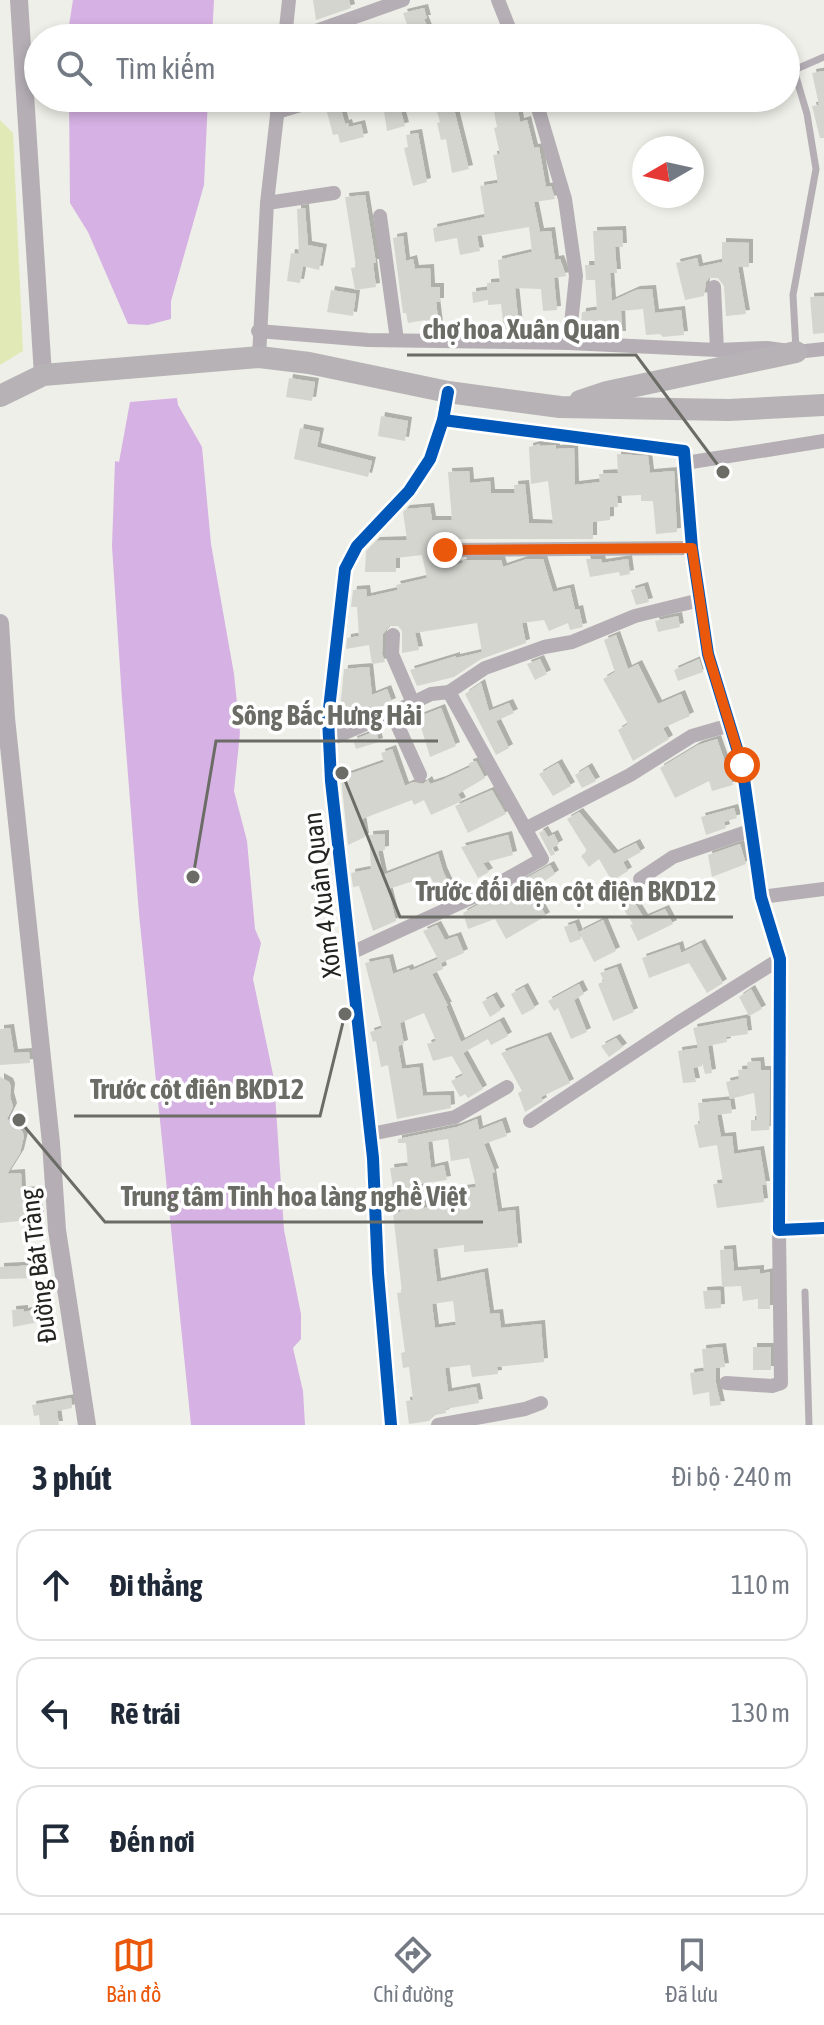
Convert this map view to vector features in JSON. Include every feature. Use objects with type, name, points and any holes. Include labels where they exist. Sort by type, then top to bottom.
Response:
[{"type":"main road","points":[[560,407],[607,392],[796,352]]},
{"type":"main road","points":[[0,396],[43,375],[66,371],[251,358],[309,363],[448,392],[560,407],[729,410],[824,405]]},
{"type":"street","points":[[19,0],[24,78]]},
{"type":"street","points":[[286,24],[289,0]]},
{"type":"street","points":[[335,24],[403,0]]},
{"type":"street","points":[[498,0],[507,24]]},
{"type":"street","points":[[26,112],[43,375]]},
{"type":"street","points":[[251,358],[258,331],[277,112]]},
{"type":"street","points":[[539,112],[565,199],[576,276],[569,343]]},
{"type":"street","points":[[267,203],[334,193]]},
{"type":"street","points":[[380,216],[397,340]]},
{"type":"street","points":[[714,287],[717,350]]},
{"type":"street","points":[[258,331],[397,340],[717,350],[767,348],[796,352],[824,349]]},
{"type":"street","name":"Xóm 4 Xuân Quan","points":[[391,1425],[378,1273],[371,1134],[328,740],[345,569],[357,546],[409,491],[430,459],[443,420],[448,392]]},
{"type":"street","points":[[443,420],[684,451],[692,548],[708,654],[742,765],[761,897],[780,959],[781,1383],[776,1386],[726,1383]]},
{"type":"street","points":[[685,463],[824,441]]},
{"type":"street","points":[[445,550],[692,548]]},
{"type":"street","points":[[328,740],[431,694],[449,692],[485,668],[544,647],[572,642],[635,616],[700,600]]},
{"type":"street","name":"Đường Bát Tràng","points":[[0,623],[3,713],[51,1143],[57,1230],[87,1425]]},
{"type":"street","points":[[393,635],[392,654],[413,703]]},
{"type":"street","points":[[351,953],[480,894],[542,859],[449,692]]},
{"type":"street","points":[[392,713],[420,775]]},
{"type":"street","points":[[525,829],[630,775],[692,736],[730,725]]},
{"type":"street","points":[[640,879],[673,857],[752,830]]},
{"type":"street","points":[[761,897],[824,889]]},
{"type":"street","points":[[530,1121],[780,959]]},
{"type":"street","points":[[371,1134],[455,1117],[507,1087]]},
{"type":"street","points":[[779,1230],[824,1228]]},
{"type":"street","points":[[438,1425],[525,1409],[541,1403]]},
{"type":"lane","points":[[800,67],[824,57]]},
{"type":"lane","points":[[796,352],[793,295],[816,169],[800,90]]},
{"type":"lane","points":[[805,1292],[809,1425]]},
{"type":"green space","points":[[0,120],[13,133],[23,351],[0,365]]},
{"type":"shaded area","points":[[73,0],[214,0],[213,24],[69,24]]},
{"type":"shaded area","points":[[69,112],[207,112],[204,185],[171,301],[171,319],[148,325],[128,324],[88,232],[70,203]]},
{"type":"shaded area","points":[[177,398],[202,447],[211,544],[234,674],[240,733],[234,791],[247,841],[255,929],[261,943],[253,979],[274,1079],[284,1230],[301,1314],[301,1339],[293,1348],[303,1391],[305,1425],[191,1425],[139,914],[112,546],[115,461],[119,462],[130,402]]},
{"type":"building","points":[[313,0],[349,0],[351,8],[316,20]]},
{"type":"building","points":[[424,8],[426,24],[407,24],[403,13]]},
{"type":"building","points":[[824,71],[824,138],[820,138],[812,106],[819,105],[812,73]]},
{"type":"building","points":[[327,112],[342,112],[349,127],[361,124],[364,137],[340,143],[338,134],[333,135]]},
{"type":"building","points":[[384,112],[401,112],[405,126],[387,131]]},
{"type":"building","points":[[437,112],[455,112],[469,169],[452,173],[446,139],[441,140],[437,123],[440,122]]},
{"type":"building","points":[[494,112],[518,112],[520,122],[527,120],[534,148],[539,147],[546,187],[551,186],[555,199],[534,202],[540,232],[551,231],[555,260],[560,259],[566,276],[554,278],[557,310],[543,311],[541,289],[515,288],[519,328],[504,330],[501,304],[488,305],[488,300],[473,303],[472,292],[487,290],[487,283],[500,282],[498,260],[532,252],[529,227],[477,236],[480,251],[460,255],[457,238],[435,242],[433,228],[485,217],[480,186],[498,183],[493,155],[500,154],[494,128],[497,127]]},
{"type":"building","points":[[418,133],[427,182],[413,186],[404,148],[408,147],[406,135]]},
{"type":"building","points":[[365,195],[376,263],[373,263],[376,287],[355,290],[351,268],[356,267],[345,197]]},
{"type":"building","points":[[305,208],[308,245],[323,248],[319,270],[303,266],[300,283],[287,281],[291,253],[299,254],[297,209]]},
{"type":"building","points":[[622,230],[623,247],[615,247],[617,273],[610,273],[612,301],[636,290],[652,289],[655,313],[681,310],[684,335],[646,335],[643,309],[621,311],[622,335],[593,334],[593,325],[581,326],[582,312],[597,310],[595,280],[586,280],[585,265],[595,265],[593,231]]},
{"type":"building","points":[[403,236],[406,261],[413,259],[415,269],[430,268],[431,287],[440,287],[440,302],[436,302],[439,326],[426,328],[425,320],[408,323],[406,313],[403,313],[393,238]]},
{"type":"building","points":[[722,242],[749,243],[749,267],[738,267],[746,314],[726,316],[724,286],[718,278],[709,278],[704,296],[685,300],[676,263],[697,258],[699,267],[722,262]]},
{"type":"building","points":[[331,290],[356,294],[353,316],[327,312]]},
{"type":"building","points":[[824,296],[824,333],[813,334],[810,297]]},
{"type":"building","points":[[289,378],[315,382],[312,401],[286,397]]},
{"type":"building","points":[[381,416],[408,421],[405,441],[378,436]]},
{"type":"building","points":[[300,428],[320,432],[317,447],[372,461],[368,477],[294,459]]},
{"type":"building","points":[[556,445],[556,449],[574,448],[575,485],[600,482],[599,474],[618,473],[617,454],[648,456],[650,473],[674,471],[677,532],[656,534],[653,501],[641,501],[641,495],[617,496],[618,507],[610,507],[610,520],[593,522],[593,539],[438,539],[435,551],[442,568],[463,563],[462,560],[501,560],[503,567],[527,559],[543,559],[553,592],[570,588],[583,627],[570,630],[568,623],[549,631],[544,620],[522,623],[526,643],[481,659],[454,677],[417,686],[410,670],[456,656],[482,652],[477,623],[415,633],[419,650],[402,653],[402,631],[398,626],[389,626],[383,634],[382,654],[385,662],[372,664],[369,645],[346,649],[347,638],[359,636],[357,607],[351,607],[353,590],[366,589],[367,597],[398,590],[396,585],[427,578],[422,555],[396,558],[396,572],[365,572],[366,551],[376,541],[407,540],[403,512],[406,509],[430,507],[432,520],[452,520],[448,472],[469,471],[470,483],[490,481],[491,493],[515,493],[514,485],[525,484],[529,523],[553,524],[548,481],[531,484],[529,447]]},
{"type":"building","points":[[586,559],[601,559],[602,563],[628,559],[630,574],[620,576],[619,572],[590,577]]},
{"type":"building","points":[[644,586],[649,602],[636,605],[631,590]]},
{"type":"building","points":[[678,616],[680,627],[658,632],[655,621]]},
{"type":"building","points":[[616,635],[628,669],[638,664],[658,704],[681,694],[690,716],[663,728],[669,739],[633,761],[618,730],[628,724],[603,679],[615,672],[604,640]]},
{"type":"building","points":[[540,659],[547,674],[535,680],[527,664]]},
{"type":"building","points":[[699,659],[703,672],[678,681],[674,670]]},
{"type":"building","points":[[369,667],[372,695],[387,689],[392,702],[348,721],[339,720],[344,669]]},
{"type":"building","points":[[481,683],[489,711],[509,703],[514,713],[496,721],[509,748],[496,755],[465,694]]},
{"type":"building","points":[[441,708],[456,746],[430,757],[418,717]]},
{"type":"building","points":[[376,731],[379,742],[356,749],[353,740]]},
{"type":"building","points":[[717,739],[733,785],[712,791],[709,781],[675,798],[660,768],[698,745]]},
{"type":"building","points":[[392,749],[405,786],[413,782],[423,784],[428,780],[430,784],[442,780],[476,761],[485,778],[458,794],[462,801],[431,815],[424,800],[414,805],[412,800],[362,819],[365,837],[348,845],[341,777],[384,762],[381,753]]},
{"type":"building","points":[[558,763],[571,786],[553,796],[539,774]]},
{"type":"building","points":[[588,767],[596,781],[582,788],[575,775]]},
{"type":"building","points":[[492,790],[506,814],[468,833],[455,806]]},
{"type":"building","points":[[734,808],[737,818],[724,822],[726,828],[706,835],[701,817]]},
{"type":"building","points":[[579,812],[614,854],[636,843],[641,852],[623,862],[628,871],[612,881],[599,859],[589,867],[581,856],[587,851],[567,819]]},
{"type":"building","points":[[544,830],[548,837],[554,834],[559,844],[552,848],[555,854],[551,856],[539,833]]},
{"type":"building","points":[[385,834],[385,850],[378,851],[383,875],[438,854],[454,895],[442,900],[430,876],[388,889],[396,921],[373,931],[359,886],[353,887],[351,873],[371,869],[369,835]]},
{"type":"building","points":[[508,835],[513,855],[483,863],[489,872],[478,878],[461,847]]},
{"type":"building","points":[[740,844],[746,864],[712,877],[708,855]]},
{"type":"building","points":[[550,865],[555,874],[531,890],[546,916],[506,939],[495,919],[468,929],[463,913]]},
{"type":"building","points":[[625,887],[644,918],[665,909],[673,924],[638,941],[630,925],[633,924],[613,893]]},
{"type":"building","points":[[603,920],[616,951],[594,962],[579,932]]},
{"type":"building","points":[[575,923],[581,939],[570,943],[564,927]]},
{"type":"building","points":[[437,925],[445,940],[457,936],[464,953],[441,963],[443,969],[432,974],[461,1042],[500,1021],[508,1036],[491,1045],[488,1039],[463,1053],[483,1089],[468,1098],[465,1094],[460,1097],[451,1081],[463,1075],[452,1056],[433,1061],[427,1044],[436,1041],[424,1013],[400,1023],[404,1044],[398,1046],[402,1069],[419,1067],[423,1096],[450,1095],[451,1108],[397,1119],[388,1065],[381,1067],[376,1041],[373,1042],[370,1032],[382,1028],[365,963],[389,958],[393,974],[409,968],[410,971],[438,959],[423,931]]},
{"type":"building","points":[[701,943],[723,983],[707,993],[689,963],[649,978],[642,958],[679,945],[681,953]]},
{"type":"building","points":[[617,967],[634,1012],[613,1021],[598,984],[604,981],[600,973]]},
{"type":"building","points":[[579,984],[584,994],[574,1000],[587,1032],[571,1039],[558,1008],[554,1011],[548,1001]]},
{"type":"building","points":[[524,987],[535,1008],[522,1015],[511,994]]},
{"type":"building","points":[[751,989],[762,1009],[749,1016],[739,997]]},
{"type":"building","points":[[493,996],[501,1010],[490,1017],[482,1002]]},
{"type":"building","points":[[746,1018],[748,1034],[726,1037],[727,1042],[708,1046],[712,1073],[705,1074],[702,1062],[702,1066],[693,1068],[696,1082],[683,1083],[678,1051],[698,1048],[693,1028]]},
{"type":"building","points":[[10,1028],[14,1053],[29,1052],[30,1063],[0,1065],[0,1029]]},
{"type":"building","points":[[547,1036],[570,1083],[541,1097],[543,1101],[525,1112],[518,1093],[522,1091],[501,1053]]},
{"type":"building","points":[[616,1038],[623,1047],[609,1057],[601,1046]]},
{"type":"building","points":[[760,1061],[761,1070],[770,1070],[769,1130],[751,1131],[751,1120],[757,1120],[754,1093],[730,1099],[726,1082],[739,1079],[738,1070],[748,1069],[747,1062]]},
{"type":"building","points":[[0,1077],[11,1087],[13,1107],[7,1119],[24,1136],[20,1153],[7,1174],[21,1173],[22,1191],[37,1190],[40,1219],[0,1223]]},
{"type":"building","points":[[730,1100],[732,1113],[717,1115],[721,1137],[732,1136],[734,1154],[760,1150],[766,1185],[762,1185],[764,1202],[717,1208],[713,1184],[723,1183],[717,1145],[699,1148],[694,1125],[700,1124],[698,1103]]},
{"type":"building","points":[[477,1119],[479,1130],[502,1121],[507,1136],[484,1144],[495,1172],[492,1173],[498,1212],[515,1210],[518,1247],[464,1252],[464,1245],[433,1249],[437,1282],[484,1272],[490,1314],[499,1313],[501,1328],[541,1324],[544,1362],[497,1367],[498,1374],[472,1377],[470,1365],[445,1368],[448,1392],[476,1387],[479,1403],[445,1409],[446,1413],[435,1415],[429,1421],[409,1424],[406,1401],[413,1400],[409,1367],[403,1368],[401,1353],[405,1352],[397,1293],[402,1292],[393,1213],[401,1212],[390,1168],[408,1166],[406,1143],[398,1143],[398,1139],[457,1127]],"holes":[[[448,1139],[451,1161],[469,1158],[476,1187],[456,1190],[458,1204],[424,1208],[420,1184],[447,1180],[444,1165],[431,1168],[428,1142]],[[453,1301],[456,1325],[435,1328],[432,1304]]]},
{"type":"building","points":[[732,1249],[734,1271],[760,1269],[760,1274],[770,1272],[770,1309],[758,1309],[758,1299],[743,1301],[741,1286],[722,1287],[720,1250]]},
{"type":"building","points":[[38,1265],[39,1278],[0,1279],[0,1267]]},
{"type":"building","points":[[720,1290],[721,1308],[705,1309],[703,1291]]},
{"type":"building","points":[[46,1307],[49,1320],[13,1327],[12,1310],[24,1309],[24,1312]]},
{"type":"building","points":[[722,1347],[725,1367],[716,1368],[721,1405],[710,1406],[709,1392],[693,1395],[690,1373],[704,1371],[702,1349]]},
{"type":"building","points":[[753,1347],[771,1347],[771,1370],[753,1370]]},
{"type":"building","points":[[71,1398],[72,1408],[57,1411],[59,1425],[40,1425],[39,1415],[34,1416],[32,1405]]},
{"type":"cycle path","points":[[391,1425],[378,1273],[373,1158],[331,781],[328,718],[345,569],[357,546],[409,491],[430,459],[443,420],[448,392]]},
{"type":"cycle path","points":[[443,420],[684,451],[692,548],[708,654],[742,765],[761,897],[780,959],[779,1230],[824,1228]]},
{"type":"place","name":"chợ hoa Xuân Quan","points":[[723,472]]},
{"type":"place","name":"Trước đối diện cột điện BKD12","points":[[342,773]]},
{"type":"place","name":"Sông Bắc Hưng Hải","points":[[193,877]]},
{"type":"place","name":"Trước cột điện BKD12","points":[[345,1014]]},
{"type":"place","name":"Trung tâm Tinh hoa làng nghề Việt","points":[[19,1120]]},
{"type":"route","points":[[445,550],[692,548],[708,654],[742,765]]}]
